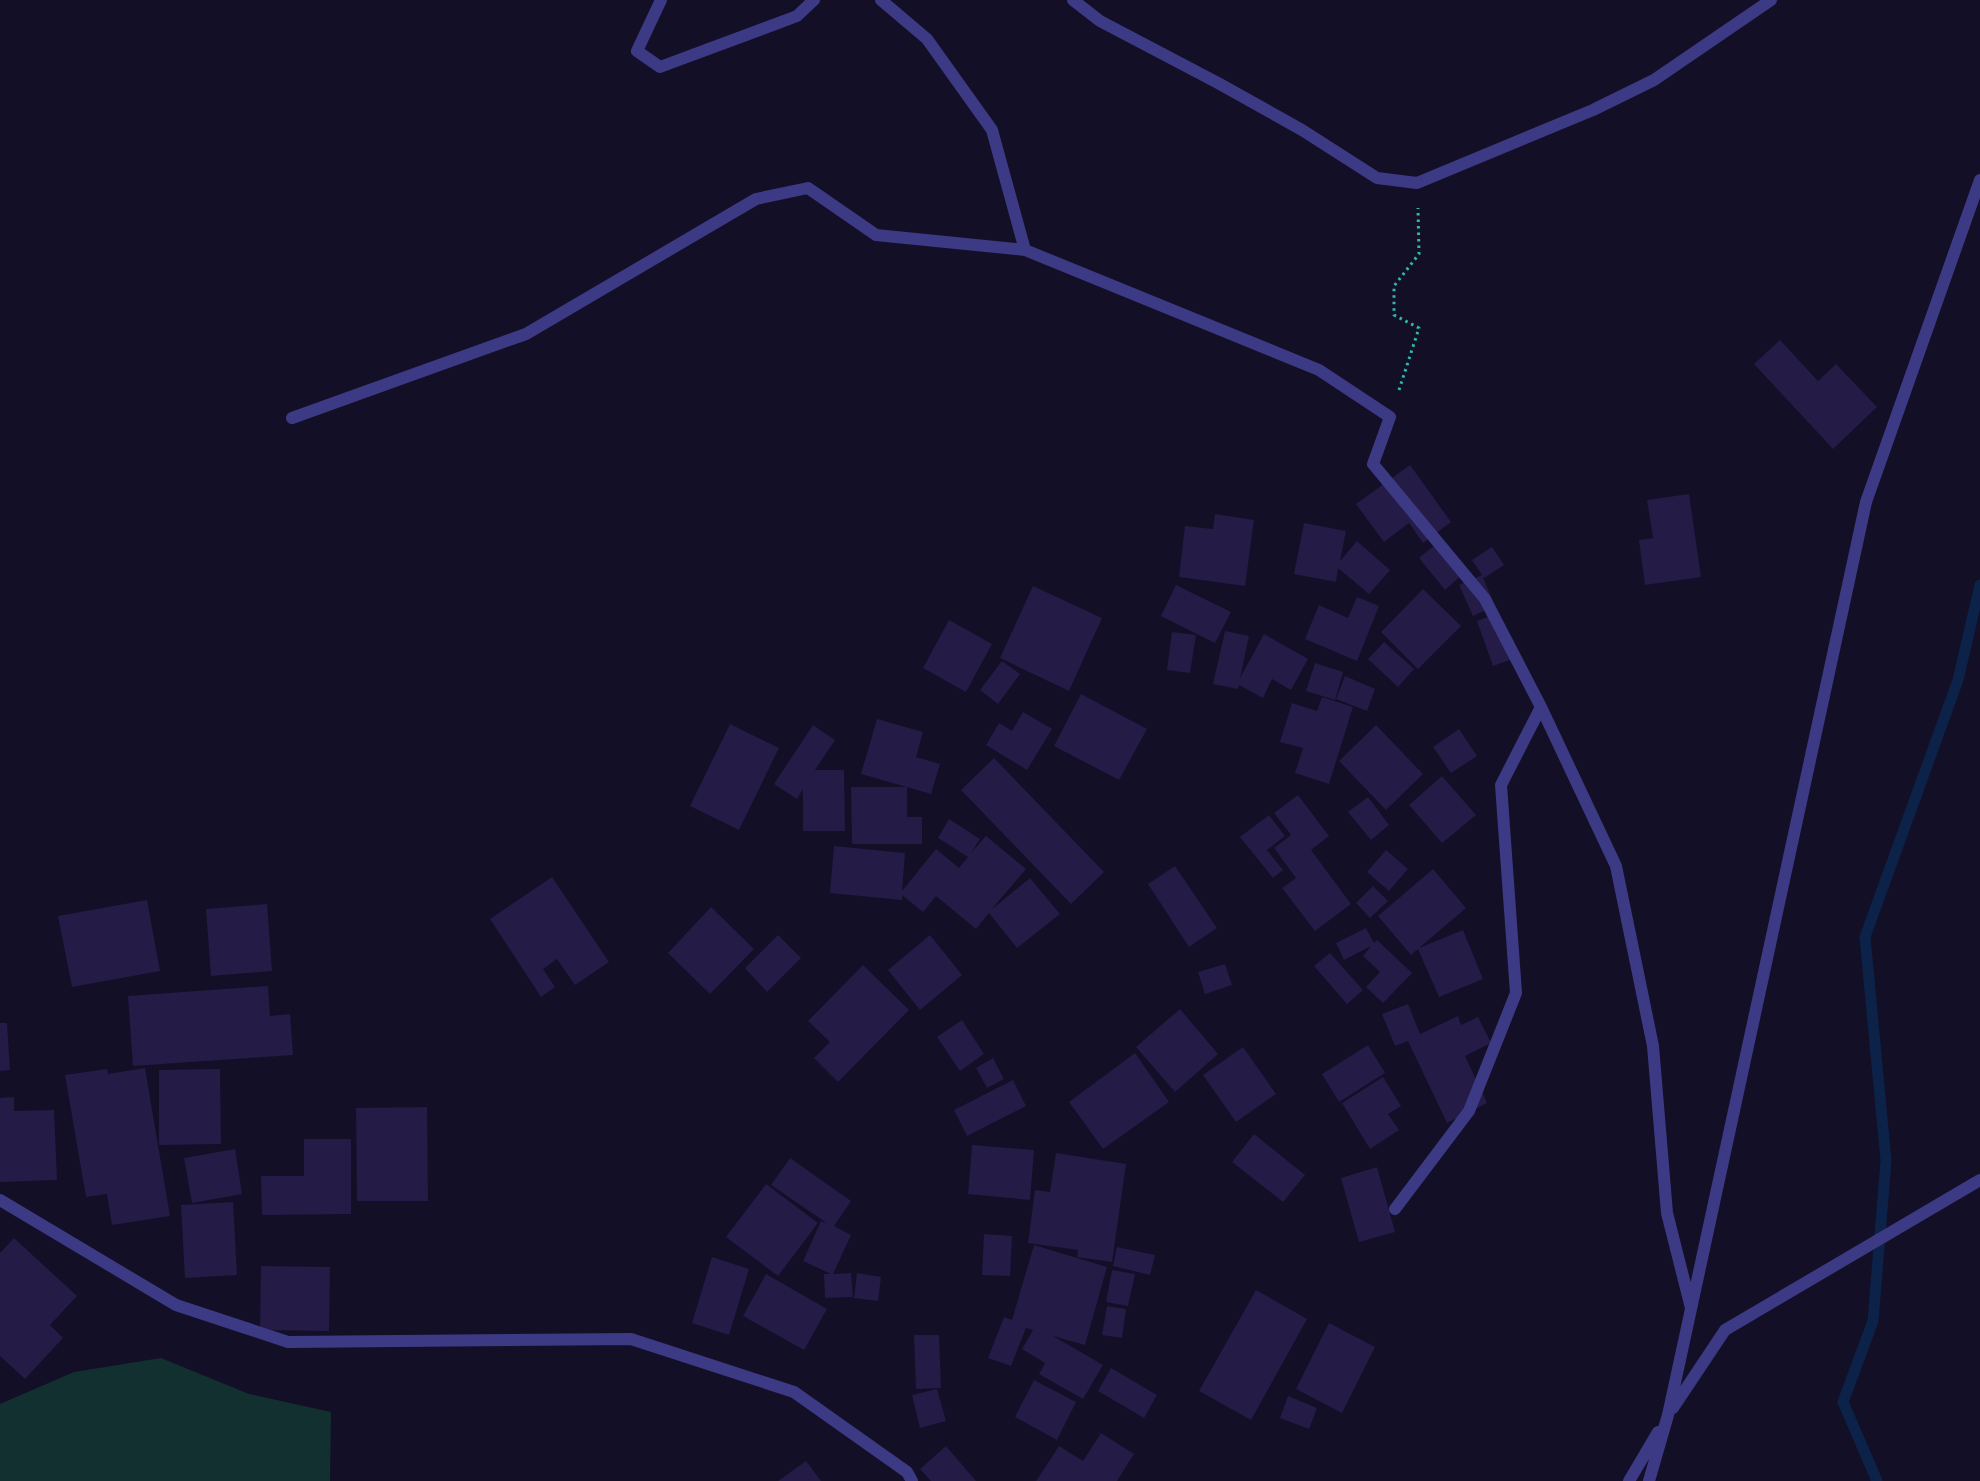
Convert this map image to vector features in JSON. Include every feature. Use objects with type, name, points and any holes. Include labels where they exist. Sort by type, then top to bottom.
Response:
[{"type":"street","points":[[661,0],[637,51],[660,66],[797,16],[814,0]]},
{"type":"street","points":[[881,0],[927,39],[992,130],[1025,250]]},
{"type":"street","points":[[1073,0],[1100,21],[1294,126],[1377,178],[1417,183],[1593,110],[1654,80],[1771,0]]},
{"type":"street","points":[[1649,1481],[1668,1415],[1692,1308],[1866,502],[1980,180]]},
{"type":"street","points":[[292,418],[526,334],[756,199],[808,188],[876,235],[1025,250],[1319,370],[1390,417],[1373,464],[1485,599],[1541,708],[1616,866],[1653,1046],[1667,1213],[1692,1308]]},
{"type":"street","points":[[1395,1209],[1469,1112],[1516,993],[1501,785],[1541,708]]},
{"type":"street","points":[[1629,1481],[1668,1415],[1725,1330],[1980,1180]]},
{"type":"street","points":[[0,1200],[176,1305],[288,1342],[631,1339],[794,1392],[907,1472],[912,1481]]},
{"type":"path","points":[[1390,417],[1419,328],[1394,315],[1394,286],[1420,254],[1417,183]]},
{"type":"green space","points":[[161,1358],[249,1394],[331,1412],[330,1481],[0,1481],[0,1404],[74,1372]]},
{"type":"building","points":[[1780,340],[1818,381],[1836,364],[1877,407],[1833,449],[1754,364]]},
{"type":"building","points":[[1410,465],[1451,522],[1423,543],[1409,523],[1384,542],[1356,504]]},
{"type":"building","points":[[1689,494],[1701,577],[1645,585],[1639,540],[1653,538],[1647,500]]},
{"type":"building","points":[[1215,514],[1254,520],[1245,586],[1179,577],[1185,526],[1213,529]]},
{"type":"building","points":[[1304,523],[1346,531],[1340,561],[1357,541],[1390,570],[1369,594],[1338,568],[1336,582],[1294,574]]},
{"type":"building","points":[[1437,543],[1462,575],[1445,590],[1419,558]]},
{"type":"building","points":[[1492,547],[1504,565],[1484,578],[1472,560]]},
{"type":"building","points":[[1482,575],[1495,606],[1473,616],[1459,585]]},
{"type":"building","points":[[1176,585],[1231,612],[1215,643],[1161,616]]},
{"type":"building","points":[[1033,586],[1102,618],[1069,691],[1000,658]]},
{"type":"building","points":[[1423,589],[1461,626],[1418,669],[1381,632]]},
{"type":"building","points":[[1357,597],[1379,606],[1357,661],[1305,639],[1319,605],[1348,618]]},
{"type":"building","points":[[1499,613],[1515,658],[1493,666],[1477,621]]},
{"type":"building","points":[[949,620],[992,644],[966,692],[923,668]]},
{"type":"building","points":[[1225,631],[1249,636],[1240,678],[1264,634],[1308,659],[1291,690],[1272,679],[1263,698],[1239,685],[1238,689],[1213,684]]},
{"type":"building","points":[[1172,632],[1196,635],[1190,673],[1167,670]]},
{"type":"building","points":[[1384,642],[1414,669],[1398,687],[1368,659]]},
{"type":"building","points":[[1002,661],[1020,674],[998,704],[980,690]]},
{"type":"building","points":[[1315,663],[1343,672],[1335,700],[1306,691]]},
{"type":"building","points":[[1345,676],[1375,689],[1367,711],[1336,699]]},
{"type":"building","points":[[1081,694],[1147,729],[1119,780],[1054,746]]},
{"type":"building","points":[[1322,697],[1353,707],[1329,784],[1295,773],[1303,748],[1280,742],[1292,703],[1317,711]]},
{"type":"building","points":[[1023,712],[1052,729],[1027,770],[986,745],[999,723],[1012,731]]},
{"type":"building","points":[[877,719],[923,732],[916,757],[940,764],[931,794],[861,774]]},
{"type":"building","points":[[730,724],[779,748],[739,830],[690,806]]},
{"type":"building","points":[[813,725],[835,740],[815,770],[844,770],[845,831],[803,831],[803,789],[797,799],[774,784]]},
{"type":"building","points":[[1376,725],[1423,774],[1386,810],[1339,761]]},
{"type":"building","points":[[1459,729],[1477,756],[1451,773],[1433,747]]},
{"type":"building","points":[[994,758],[1104,872],[1071,904],[961,790]]},
{"type":"building","points":[[1442,776],[1476,815],[1442,843],[1409,805]]},
{"type":"building","points":[[851,787],[907,787],[907,817],[922,817],[922,844],[852,844]]},
{"type":"building","points":[[1298,795],[1329,836],[1311,850],[1351,904],[1315,931],[1282,888],[1296,878],[1274,848],[1291,835],[1274,813]]},
{"type":"building","points":[[1368,797],[1389,825],[1371,840],[1348,812]]},
{"type":"building","points":[[1269,815],[1285,836],[1267,850],[1283,870],[1273,878],[1240,837]]},
{"type":"building","points":[[949,819],[980,839],[971,853],[986,836],[1026,869],[991,910],[1030,878],[1060,914],[1017,948],[989,913],[976,929],[936,896],[923,912],[902,895],[902,900],[830,893],[834,846],[905,853],[902,891],[936,849],[959,868],[968,857],[938,838]]},
{"type":"building","points":[[1386,850],[1408,869],[1389,891],[1367,872]]},
{"type":"building","points":[[1175,866],[1217,928],[1189,947],[1148,884]]},
{"type":"building","points":[[1433,869],[1466,908],[1419,948],[1463,930],[1483,979],[1439,997],[1418,949],[1411,955],[1378,916]]},
{"type":"building","points":[[552,877],[609,962],[575,985],[557,959],[543,969],[555,987],[541,997],[490,919]]},
{"type":"building","points":[[1373,886],[1388,901],[1370,918],[1356,903]]},
{"type":"building","points":[[147,900],[160,971],[72,987],[58,916]]},
{"type":"building","points":[[267,904],[272,971],[211,976],[206,909]]},
{"type":"building","points":[[711,907],[754,949],[710,994],[668,953]]},
{"type":"building","points":[[1366,928],[1374,943],[1377,940],[1412,973],[1383,1003],[1366,987],[1380,972],[1363,956],[1371,946],[1344,960],[1336,943]]},
{"type":"building","points":[[778,935],[801,958],[767,992],[745,968]]},
{"type":"building","points":[[930,935],[962,975],[920,1010],[888,970]]},
{"type":"building","points":[[1330,953],[1363,990],[1347,1004],[1314,966]]},
{"type":"building","points":[[1225,964],[1232,985],[1205,994],[1198,972]]},
{"type":"building","points":[[863,965],[909,1010],[838,1082],[814,1058],[830,1042],[808,1021]]},
{"type":"building","points":[[268,986],[270,1016],[290,1014],[293,1055],[133,1066],[128,996]]},
{"type":"building","points":[[1408,1004],[1420,1034],[1458,1016],[1461,1025],[1478,1017],[1491,1043],[1465,1056],[1487,1103],[1447,1123],[1408,1041],[1395,1046],[1382,1014]]},
{"type":"building","points":[[1180,1009],[1218,1054],[1175,1092],[1136,1047]]},
{"type":"building","points":[[962,1020],[984,1054],[960,1071],[937,1037]]},
{"type":"building","points":[[0,1023],[7,1023],[10,1070],[0,1071]]},
{"type":"building","points":[[1368,1045],[1385,1073],[1339,1102],[1322,1074]]},
{"type":"building","points":[[1243,1047],[1276,1094],[1236,1122],[1203,1075]]},
{"type":"building","points":[[1135,1053],[1169,1102],[1103,1149],[1069,1102]]},
{"type":"building","points":[[993,1058],[1004,1079],[987,1088],[976,1068]]},
{"type":"building","points":[[145,1068],[170,1216],[112,1225],[107,1194],[86,1197],[65,1075],[107,1069],[108,1074]]},
{"type":"building","points":[[220,1069],[221,1144],[159,1145],[159,1070]]},
{"type":"building","points":[[1383,1077],[1401,1106],[1388,1114],[1399,1130],[1370,1149],[1342,1103]]},
{"type":"building","points":[[1013,1080],[1026,1106],[967,1136],[954,1110]]},
{"type":"building","points":[[14,1097],[14,1111],[54,1110],[57,1180],[0,1182],[0,1098]]},
{"type":"building","points":[[427,1107],[428,1201],[357,1201],[356,1108]]},
{"type":"building","points":[[1254,1134],[1305,1175],[1283,1202],[1232,1162]]},
{"type":"building","points":[[304,1139],[351,1139],[351,1214],[262,1215],[261,1176],[304,1176]]},
{"type":"building","points":[[972,1145],[1034,1150],[1030,1200],[968,1194]]},
{"type":"building","points":[[235,1149],[242,1194],[192,1203],[184,1158]]},
{"type":"building","points":[[1056,1153],[1126,1164],[1112,1262],[1077,1257],[1078,1250],[1028,1243],[1035,1190],[1050,1192]]},
{"type":"building","points":[[790,1158],[851,1201],[834,1226],[851,1235],[833,1274],[851,1273],[853,1297],[825,1298],[824,1274],[831,1274],[803,1261],[821,1221],[828,1224],[771,1185]]},
{"type":"building","points":[[1377,1167],[1395,1232],[1359,1242],[1341,1178]]},
{"type":"building","points":[[766,1184],[818,1223],[778,1276],[726,1237]]},
{"type":"building","points":[[233,1202],[237,1275],[185,1278],[181,1205]]},
{"type":"building","points":[[984,1234],[1012,1236],[1010,1276],[982,1275]]},
{"type":"building","points":[[14,1238],[77,1296],[50,1325],[63,1338],[25,1379],[0,1356],[0,1253]]},
{"type":"building","points":[[1034,1245],[1107,1267],[1085,1345],[1053,1336],[1103,1365],[1083,1399],[1039,1374],[1045,1363],[1022,1349],[1033,1330],[1026,1328],[1011,1366],[988,1358],[1004,1317],[1012,1320]]},
{"type":"building","points":[[1117,1247],[1155,1255],[1150,1275],[1113,1266]]},
{"type":"building","points":[[712,1257],[749,1269],[729,1335],[692,1323]]},
{"type":"building","points":[[261,1266],[330,1267],[329,1331],[260,1330]]},
{"type":"building","points":[[1112,1270],[1135,1274],[1128,1306],[1106,1302]]},
{"type":"building","points":[[857,1273],[881,1277],[878,1301],[854,1298]]},
{"type":"building","points":[[766,1274],[827,1309],[804,1350],[743,1316]]},
{"type":"building","points":[[1256,1290],[1307,1319],[1251,1420],[1199,1391]]},
{"type":"building","points":[[1107,1306],[1126,1309],[1122,1338],[1102,1335]]},
{"type":"building","points":[[1329,1323],[1375,1347],[1342,1413],[1296,1389]]},
{"type":"building","points":[[914,1335],[939,1335],[941,1388],[916,1389]]},
{"type":"building","points":[[1111,1368],[1157,1395],[1144,1418],[1098,1391]]},
{"type":"building","points":[[1034,1380],[1076,1402],[1057,1440],[1015,1417]]},
{"type":"building","points":[[937,1389],[946,1421],[920,1428],[912,1395]]},
{"type":"building","points":[[1288,1396],[1317,1408],[1309,1429],[1280,1418]]},
{"type":"building","points":[[1101,1433],[1134,1454],[1117,1481],[1036,1481],[1059,1446],[1083,1461]]},
{"type":"building","points":[[946,1446],[976,1481],[931,1481],[920,1469]]},
{"type":"building","points":[[806,1461],[821,1481],[778,1481]]},
{"type":"waterway","points":[[1877,1481],[1843,1402],[1873,1321],[1886,1161],[1865,937],[1958,680],[1980,585]]}]
